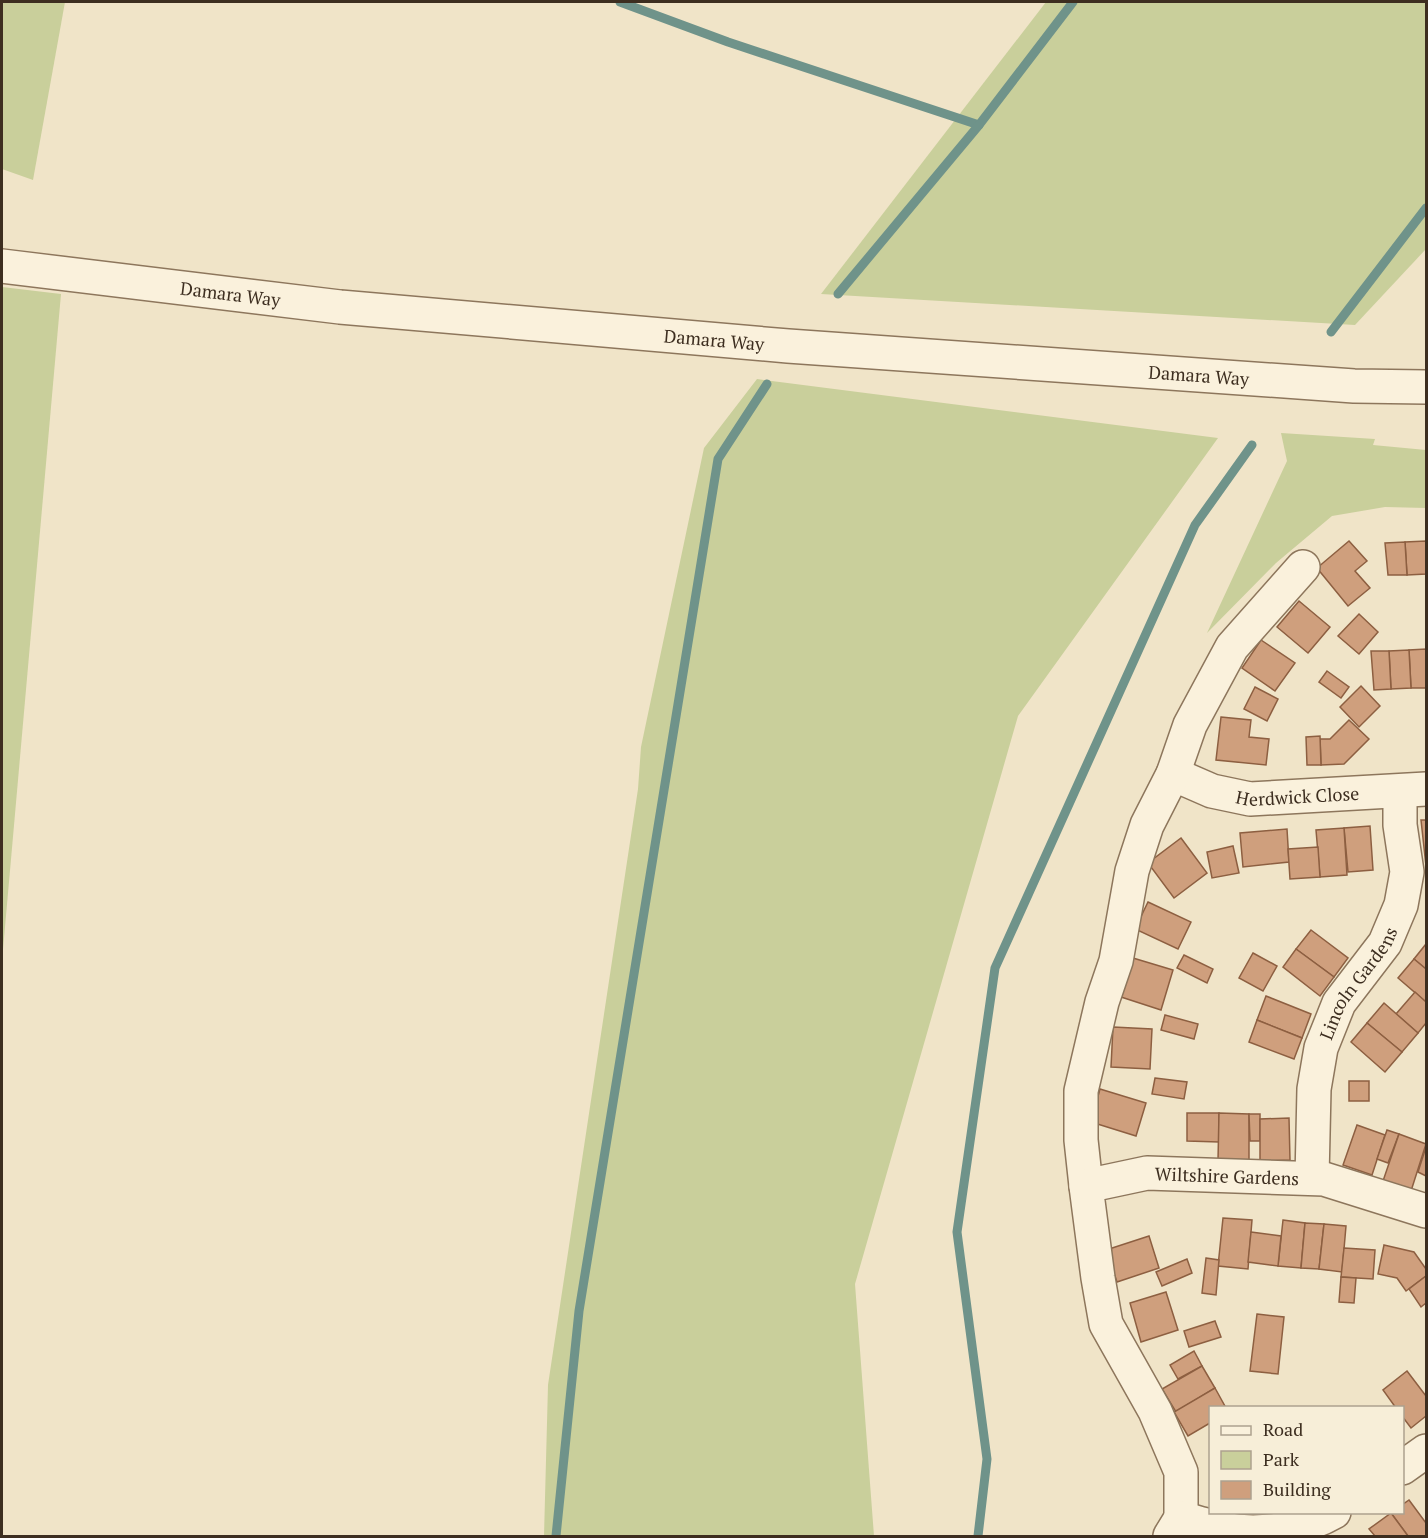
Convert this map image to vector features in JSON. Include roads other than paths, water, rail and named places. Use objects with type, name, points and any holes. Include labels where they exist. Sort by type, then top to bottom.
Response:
[{"type":"street","name":"Damara Way","points":[[2,266],[340,307],[788,346],[1354,386],[1426,387]]},
{"type":"street","points":[[1303,567],[1232,647],[1190,724],[1173,774],[1147,825],[1132,871],[1116,961],[1102,1002],[1081,1091],[1081,1140],[1106,1324],[1155,1411],[1181,1472],[1176,1527],[1262,1531],[1318,1521],[1330,1514]]},
{"type":"street","name":"Herdwick Close","points":[[1173,774],[1212,791],[1250,799],[1413,791]]},
{"type":"street","name":"Lincoln Gardens","points":[[1312,1178],[1314,1089],[1321,1048],[1340,1003],[1385,943],[1401,905],[1407,872],[1400,825],[1413,791]]},
{"type":"street","name":"Wiltshire Gardens","points":[[1086,1186],[1147,1173],[1312,1178],[1324,1179],[1426,1211]]},
{"type":"street","points":[[1404,1467],[1426,1451]]},
{"type":"waterway","points":[[620,2],[728,42],[979,125]]},
{"type":"waterway","points":[[838,294],[979,125],[1073,2]]},
{"type":"waterway","points":[[1331,332],[1426,208]]},
{"type":"waterway","points":[[556,1536],[579,1311],[718,459],[767,384]]},
{"type":"waterway","points":[[978,1536],[987,1459],[957,1232],[995,968],[1195,525],[1252,445]]}]
